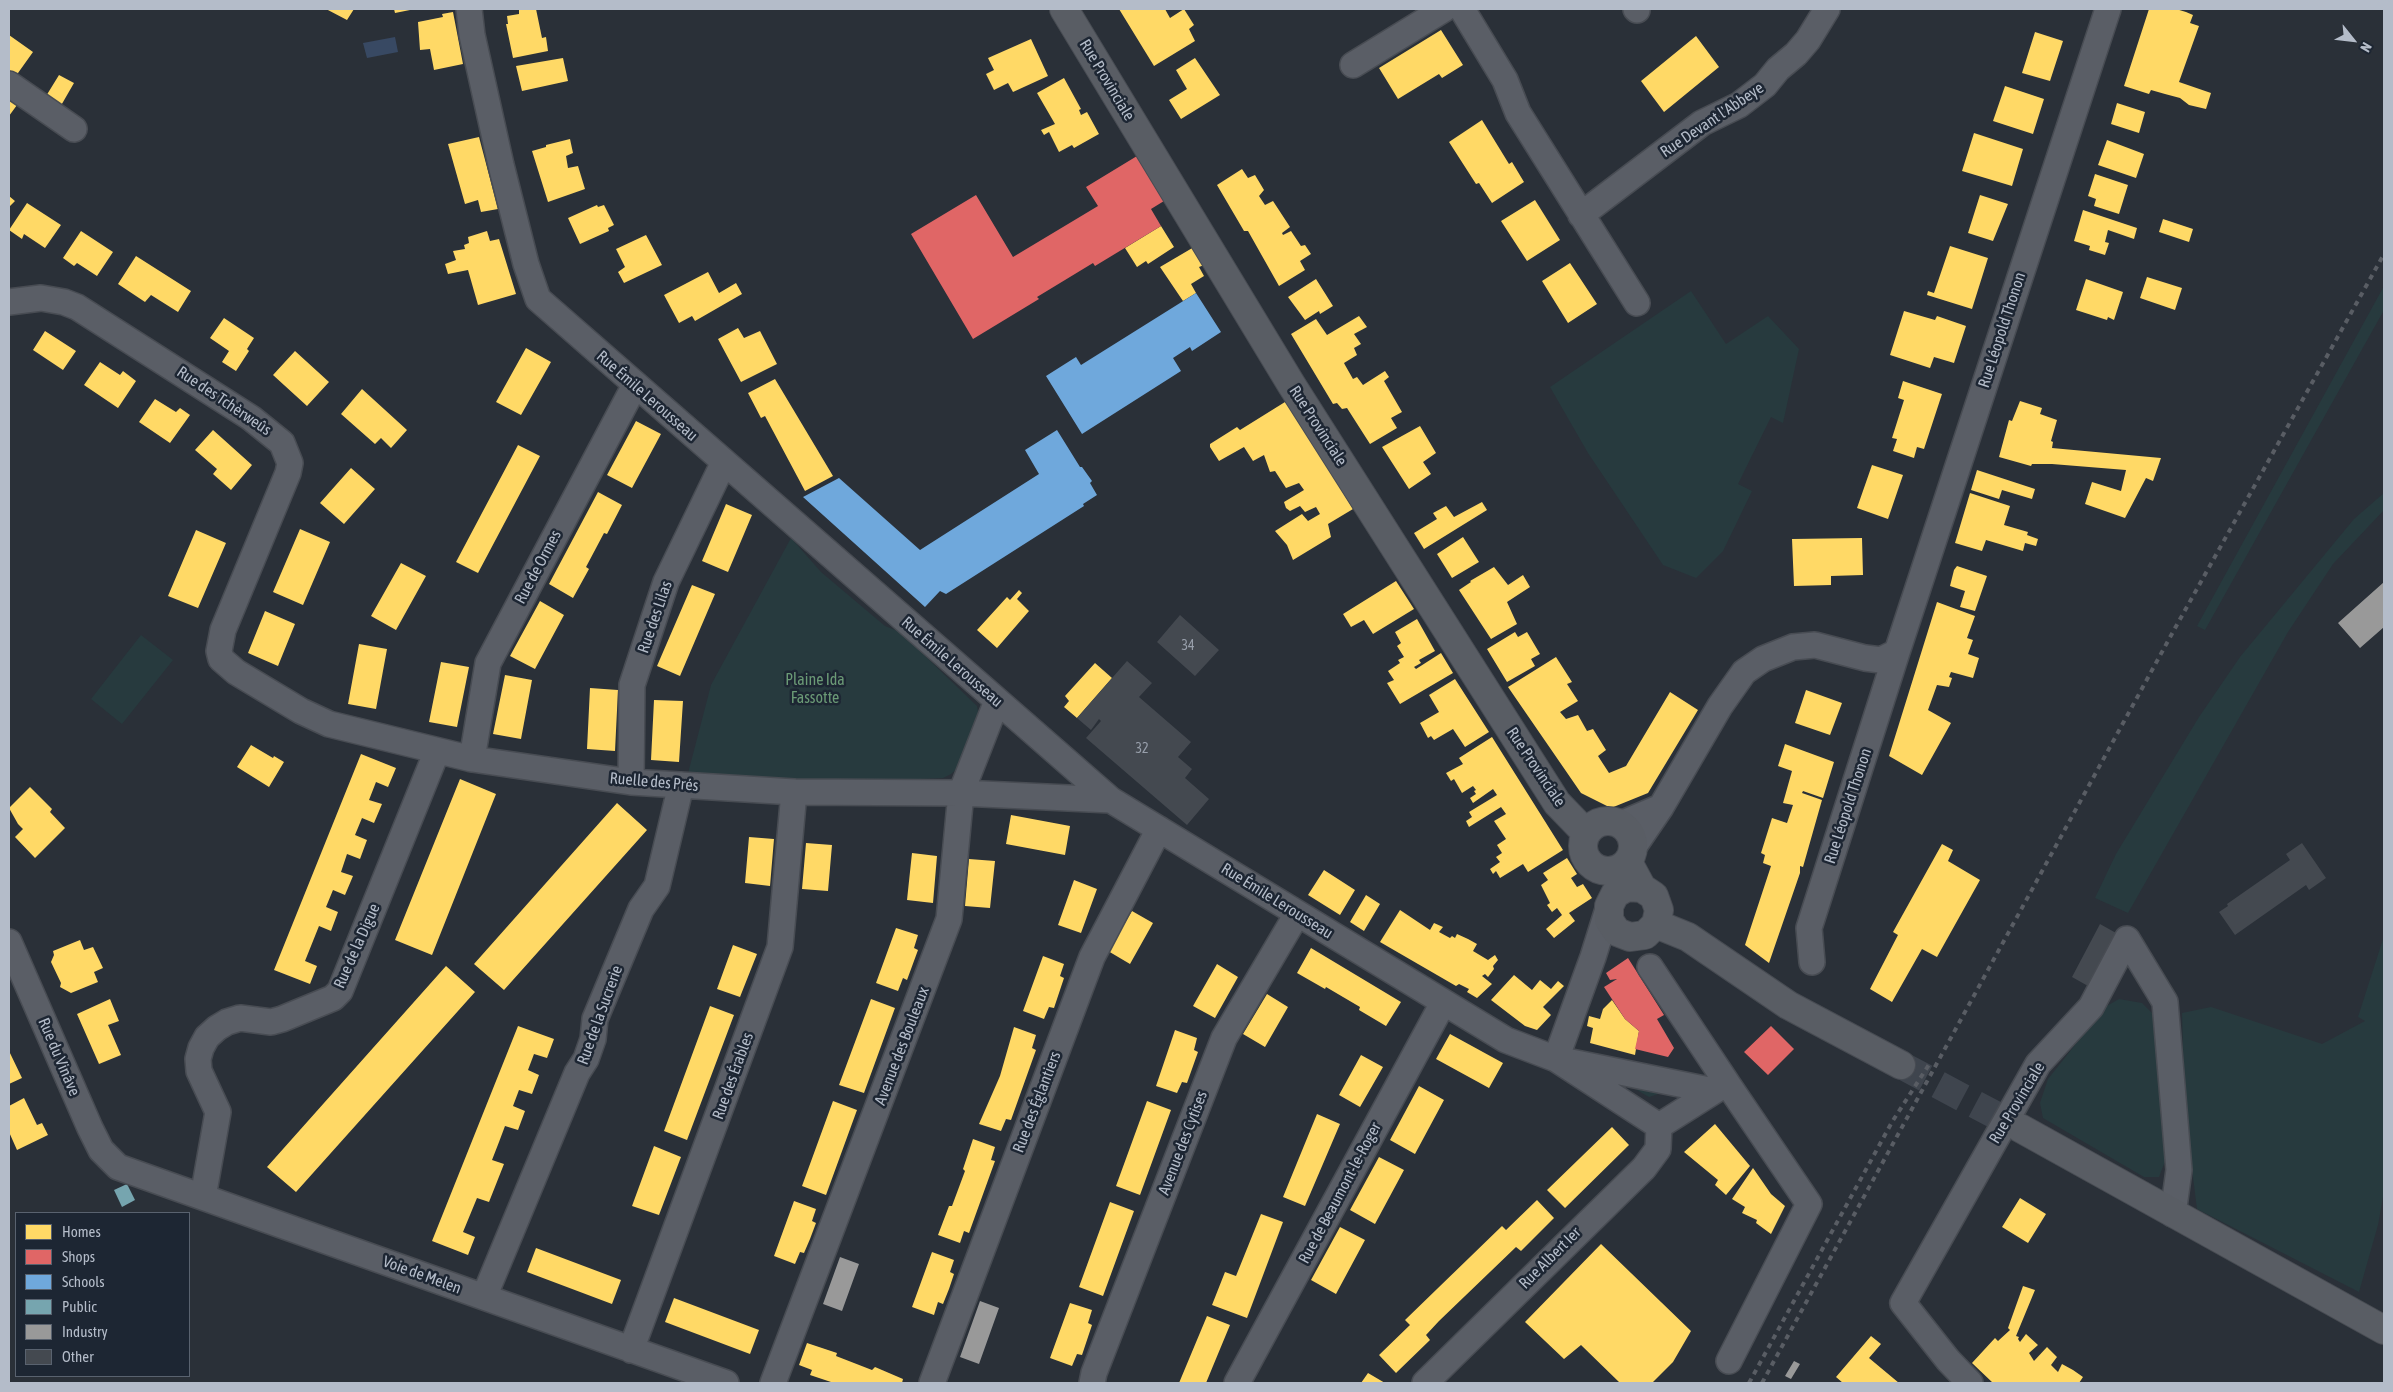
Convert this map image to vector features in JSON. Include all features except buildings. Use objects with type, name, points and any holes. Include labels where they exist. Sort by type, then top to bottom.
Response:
[{"type":"main road","name":"Rue Provinciale","points":[[1064,9],[1291,384],[1557,803],[1586,832]]},
{"type":"main road","points":[[1618,868],[1592,866],[1584,857],[1582,844],[1586,832],[1596,824],[1609,820],[1618,868],[1628,887],[1642,888],[1654,896],[1659,910],[1656,924],[1645,935],[1630,937],[1617,932],[1609,920],[1618,868]]},
{"type":"main road","points":[[1656,924],[1688,937],[1788,1005],[1901,1065]]},
{"type":"main road","name":"Rue Provinciale","points":[[2020,1128],[2384,1330]]},
{"type":"street","name":"Rue Émile Lerousseau","points":[[469,9],[472,35],[504,174],[526,264],[538,299],[1111,800],[1506,1040],[1556,1058],[1659,1126]]},
{"type":"street","points":[[1353,65],[1444,9]]},
{"type":"street","points":[[1462,9],[1505,80],[1518,113],[1637,303]]},
{"type":"street","name":"Rue Devant l'Abbeye","points":[[1582,215],[1702,123],[1739,105],[1765,85],[1778,68],[1796,54],[1808,40],[1827,9]]},
{"type":"street","name":"Rue Léopold Thonon","points":[[1812,962],[1809,928],[1896,652],[2108,9]]},
{"type":"street","points":[[9,84],[74,129]]},
{"type":"street","name":"Rue des Tchèrweûs","points":[[9,302],[41,298],[78,307],[251,418],[282,443],[290,463],[288,473],[223,630],[219,651],[221,659]]},
{"type":"street","name":"Rue de Ormes","points":[[472,759],[488,663],[635,385]]},
{"type":"street","name":"Rue des Lilas","points":[[631,782],[632,685],[666,582],[724,462]]},
{"type":"street","points":[[1720,1087],[1556,1058],[1593,957],[1618,868],[1661,807],[1720,706],[1744,672],[1763,659],[1793,647],[1815,645],[1865,658],[1881,660],[1896,652]]},
{"type":"street","name":"Ruelle des Prés","points":[[221,659],[236,672],[301,711],[329,724],[472,759],[631,782],[794,792],[961,793],[1111,800]]},
{"type":"street","name":"Avenue des Bouleaux","points":[[772,1383],[949,919],[961,793],[997,701]]},
{"type":"street","name":"Rue de la Digue","points":[[203,1197],[218,1112],[199,1071],[198,1059],[201,1048],[207,1037],[216,1028],[227,1022],[240,1018],[271,1022],[282,1019],[333,998],[340,991],[437,751]]},
{"type":"street","name":"Rue de la Sucrerie","points":[[484,1297],[577,1073],[586,1059],[593,1039],[595,1019],[641,909],[657,886],[681,785]]},
{"type":"street","name":"Rue des Érables","points":[[631,1350],[780,948],[794,792]]},
{"type":"street","name":"Rue des Églantiers","points":[[932,1383],[1092,957],[1158,828]]},
{"type":"street","name":"Avenue des Cytises","points":[[1092,1383],[1101,1354],[1224,1038],[1297,914]]},
{"type":"street","points":[[1593,957],[1630,937]]},
{"type":"street","name":"Rue Provinciale","points":[[1970,1383],[1948,1360],[1903,1303],[2038,1064],[2091,1007],[2127,939],[2165,1002],[2179,1170],[2173,1214]]},
{"type":"street","name":"Rue du Vinâve","points":[[9,942],[90,1128],[101,1150],[118,1167]]},
{"type":"street","points":[[1650,967],[1720,1087],[1809,1204],[1729,1362]]},
{"type":"street","name":"Rue de Beaumont-le-Roger","points":[[1237,1383],[1443,1003]]},
{"type":"street","points":[[1659,1126],[1720,1087]]},
{"type":"street","name":"Rue Albert Ier","points":[[1425,1383],[1644,1168],[1658,1149],[1659,1126]]},
{"type":"street","name":"Voie de Melen","points":[[118,1167],[726,1383]]},
{"type":"green space","points":[[2384,286],[2384,310],[2205,630],[2197,626]]},
{"type":"green space","points":[[1691,291],[1726,344],[1768,316],[1799,349],[1783,423],[1771,417],[1738,484],[1752,491],[1723,551],[1696,578],[1663,565],[1588,453],[1550,387]]},
{"type":"green space","points":[[2384,493],[2384,510],[2333,564],[2288,632],[2128,913],[2095,898],[2116,854],[2199,717],[2240,657],[2354,519]]},
{"type":"green space","name":"Plaine Ida Fassotte","points":[[791,538],[821,572],[885,626],[900,632],[977,706],[979,717],[962,764],[951,774],[943,778],[856,782],[686,781],[711,685]]},
{"type":"green space","points":[[141,635],[173,660],[122,724],[91,699]]},
{"type":"green space","points":[[2384,936],[2384,1191],[2378,1225],[2359,1292],[2197,1209],[2185,1114],[2182,1013],[2211,1007],[2322,1044],[2365,1021],[2358,1017]]},
{"type":"green space","points":[[2119,999],[2142,1003],[2155,1016],[2167,1156],[2159,1177],[2144,1177],[2043,1118],[2040,1103],[2048,1079],[2105,1007]]},
{"type":"green space","points":[[1611,1075],[1673,1089],[1649,1097]]},
{"type":"water","points":[[395,37],[398,52],[367,58],[363,43]]},
{"type":"tunnel","points":[[1901,1065],[2020,1128]]},
{"type":"railway","points":[[1762,1383],[2174,630],[2384,254]]},
{"type":"railway","points":[[1749,1383],[1892,1122],[1930,1063]]}]
